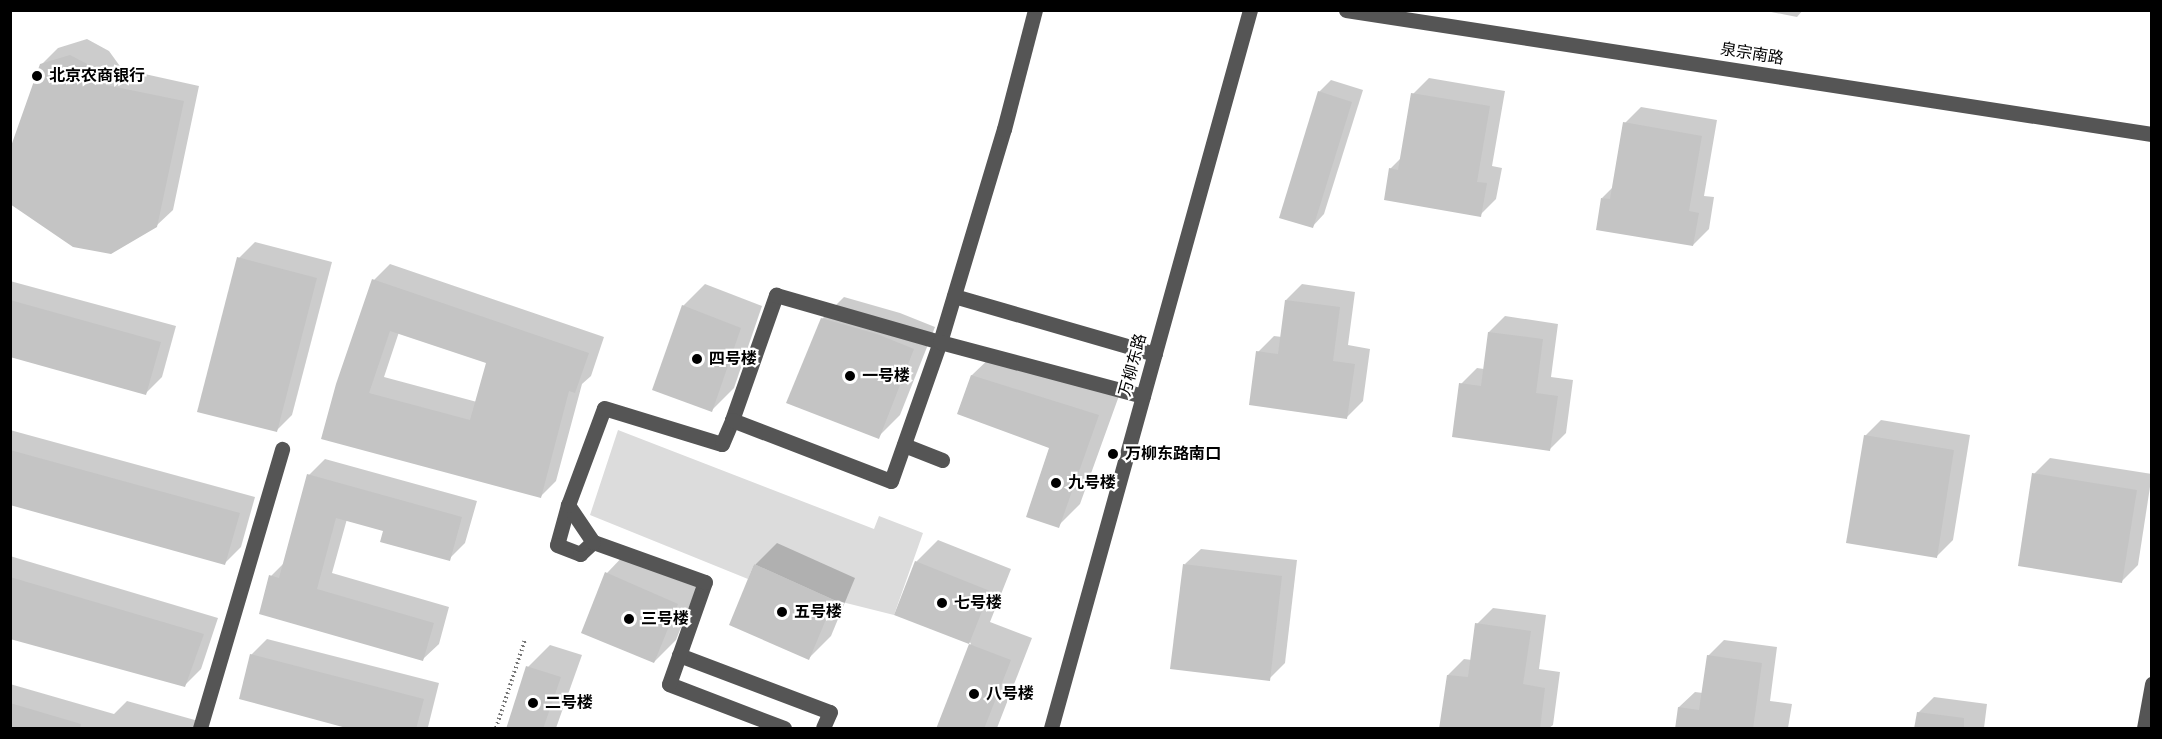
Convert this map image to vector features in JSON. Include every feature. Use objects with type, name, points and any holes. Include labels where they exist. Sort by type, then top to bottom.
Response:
[{"type":"street","points":[[732,420],[891,481],[940,342],[1004,129],[1035,10]]},
{"type":"street","name":"万柳东路","points":[[1051,729],[1250,10]]},
{"type":"street","name":"泉宗南路","points":[[1346,10],[2151,134]]},
{"type":"street","points":[[592,542],[580,554],[557,545],[568,505],[604,408],[722,444],[776,295],[1143,396]]},
{"type":"street","points":[[954,296],[1155,354]]},
{"type":"street","points":[[904,445],[942,460]]},
{"type":"street","points":[[200,729],[282,449]]},
{"type":"street","points":[[568,505],[592,542],[705,582],[669,684],[784,729]]},
{"type":"street","points":[[679,655],[830,712],[824,729]]},
{"type":"street","points":[[2144,729],[2151,684]]},
{"type":"path","points":[[496,729],[525,640]]},
{"type":"shaded area","points":[[618,430],[874,529],[879,516],[923,533],[894,615],[834,600],[754,564],[748,579],[590,515]]},
{"type":"building","points":[[70,55],[93,67],[106,85],[184,101],[157,227],[111,254],[73,247],[10,204],[10,149],[40,64]]},
{"type":"building","points":[[1318,91],[1352,102],[1313,228],[1279,218]]},
{"type":"building","points":[[1411,93],[1490,106],[1477,182],[1487,183],[1481,217],[1384,200],[1389,168],[1398,170]]},
{"type":"building","points":[[1623,122],[1702,136],[1689,211],[1699,213],[1693,246],[1596,230],[1601,198],[1610,199]]},
{"type":"building","points":[[237,257],[317,278],[277,432],[197,412]]},
{"type":"building","points":[[372,279],[589,353],[575,393],[569,391],[541,498],[321,439],[336,384]],"holes":[[[390,331],[486,363],[470,420],[369,393]]]},
{"type":"building","points":[[10,300],[161,342],[146,395],[10,357]]},
{"type":"building","points":[[1285,300],[1340,307],[1333,361],[1355,364],[1347,419],[1249,405],[1256,351],[1278,354]]},
{"type":"building","name":"四号楼","points":[[682,305],[741,328],[712,412],[652,390]]},
{"type":"building","name":"一号楼","points":[[821,318],[877,334],[914,349],[879,439],[786,403]]},
{"type":"building","points":[[1488,332],[1543,339],[1536,393],[1558,396],[1550,451],[1452,437],[1459,383],[1481,386]]},
{"type":"building","name":"九号楼","points":[[971,375],[1099,415],[1059,528],[1026,517],[1049,448],[957,414]]},
{"type":"building","points":[[1864,435],[1954,450],[1937,558],[1846,543]]},
{"type":"building","points":[[10,450],[240,513],[225,565],[10,505]]},
{"type":"building","points":[[2032,473],[2137,490],[2122,583],[2018,566]]},
{"type":"building","points":[[307,474],[462,517],[450,561],[380,542],[383,531],[336,518],[317,589],[434,623],[423,661],[259,614],[269,575],[279,578]]},
{"type":"building","name":"七号楼","points":[[915,561],[990,591],[969,644],[894,615]]},
{"type":"building","name":"五号楼","points":[[754,564],[834,600],[809,660],[729,625]]},
{"type":"building","points":[[1183,564],[1282,576],[1270,681],[1170,669]]},
{"type":"building","name":"三号楼","points":[[605,572],[678,604],[654,663],[581,633]]},
{"type":"building","points":[[10,577],[204,634],[185,687],[10,639]]},
{"type":"building","points":[[1475,623],[1531,631],[1523,684],[1545,688],[1540,729],[1439,729],[1447,675],[1468,677]]},
{"type":"building","name":"八号楼","points":[[969,644],[1011,660],[984,729],[936,729]]},
{"type":"building","points":[[250,654],[424,699],[416,729],[350,729],[239,699]]},
{"type":"building","points":[[1707,655],[1762,663],[1753,729],[1675,729],[1678,707],[1699,710]]},
{"type":"building","name":"二号楼","points":[[526,666],[561,677],[543,729],[506,729]]},
{"type":"building","points":[[10,703],[81,724],[80,729],[10,729]]},
{"type":"building","points":[[1917,712],[1964,718],[1964,729],[1914,729]]},
{"type":"place","name":"北京农商银行","points":[[37,76]]},
{"type":"place","name":"四号楼","points":[[697,359]]},
{"type":"place","name":"一号楼","points":[[850,376]]},
{"type":"place","name":"万柳东路南口","points":[[1113,454]]},
{"type":"place","name":"九号楼","points":[[1056,483]]},
{"type":"place","name":"七号楼","points":[[942,603]]},
{"type":"place","name":"五号楼","points":[[782,612]]},
{"type":"place","name":"三号楼","points":[[629,619]]},
{"type":"place","name":"八号楼","points":[[974,694]]},
{"type":"place","name":"二号楼","points":[[533,703]]}]
